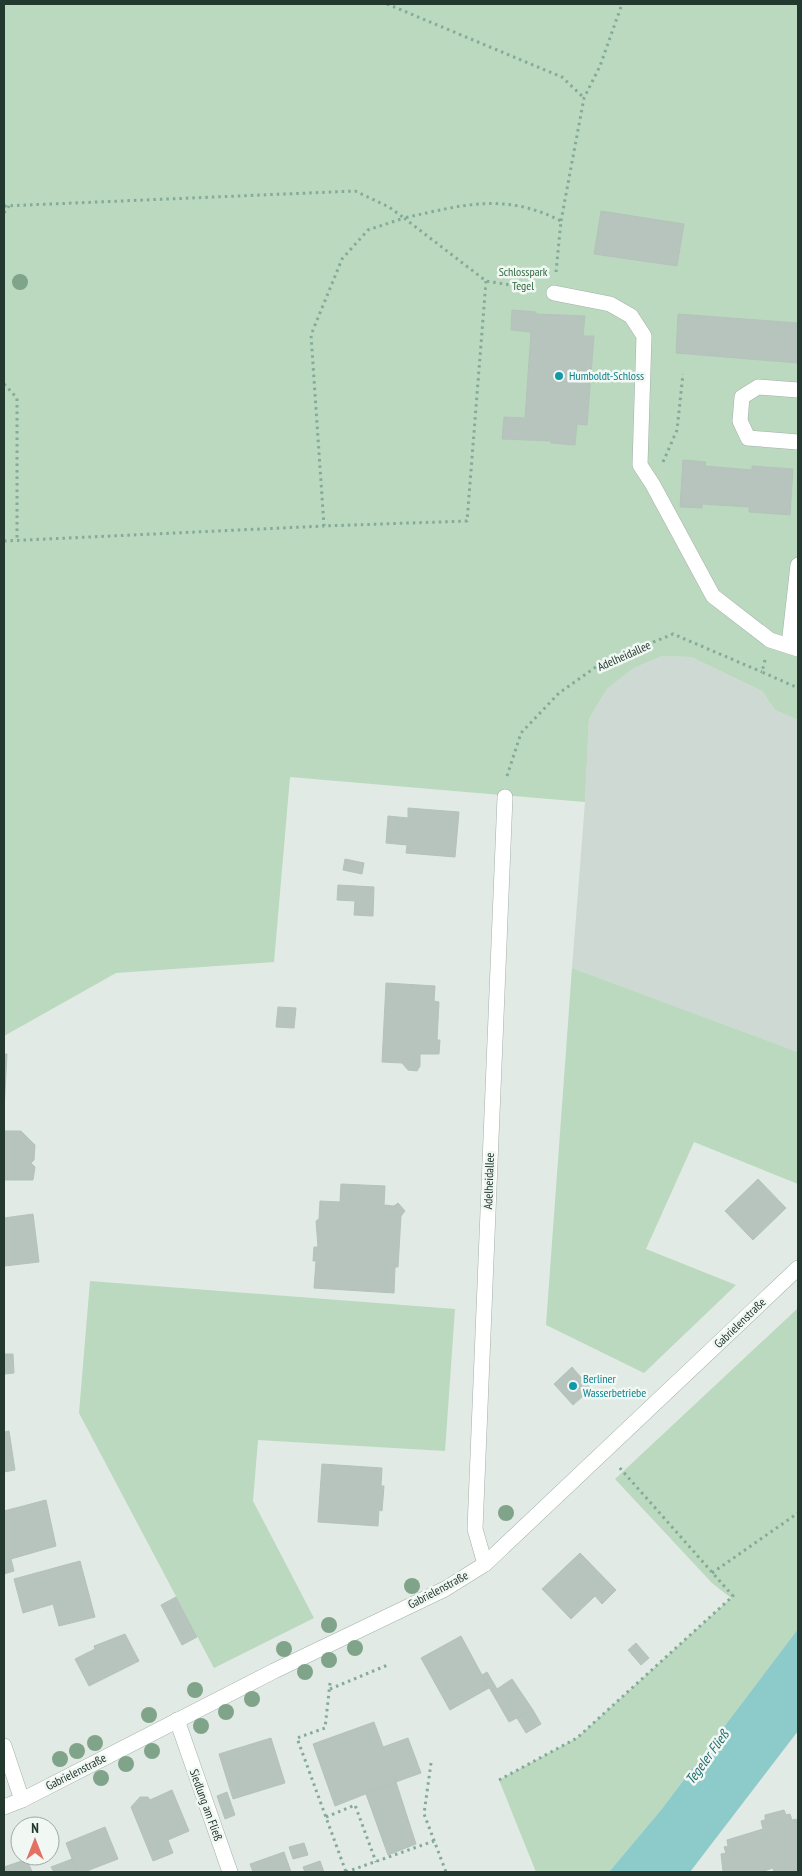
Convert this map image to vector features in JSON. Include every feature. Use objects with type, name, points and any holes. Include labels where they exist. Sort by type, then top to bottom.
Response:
[{"type":"street","points":[[554,293],[610,304],[631,316],[644,336],[640,466],[653,485],[713,596],[770,640],[794,647],[798,565]]},
{"type":"street","points":[[798,390],[758,387],[742,397],[740,421],[748,438],[798,442]]},
{"type":"street","name":"Adelheidallee","points":[[485,1564],[475,1529],[505,797]]},
{"type":"street","name":"Gabrielenstraße","points":[[4,1807],[22,1800],[177,1720],[445,1589],[485,1564],[798,1268]]},
{"type":"street","name":"Siedlung am Fließ","points":[[177,1720],[230,1872]]},
{"type":"street","points":[[4,1746],[22,1800]]},
{"type":"path","points":[[387,4],[562,77],[584,98]]},
{"type":"path","points":[[4,206],[355,191],[389,207],[486,281],[554,293],[561,221],[584,98],[600,66],[622,4]]},
{"type":"path","points":[[324,526],[311,335],[342,259],[368,230],[404,218],[490,202],[528,208],[561,221]]},
{"type":"path","points":[[4,213],[9,206]]},
{"type":"path","points":[[4,541],[467,521],[486,281]]},
{"type":"path","points":[[653,485],[677,430],[683,374]]},
{"type":"path","points":[[4,384],[16,398],[17,541]]},
{"type":"path","name":"Adelheidallee","points":[[505,781],[521,733],[559,693],[600,664],[673,634],[798,688]]},
{"type":"path","points":[[762,672],[770,640]]},
{"type":"path","points":[[499,1780],[578,1738],[733,1596],[605,1452]]},
{"type":"path","points":[[712,1573],[798,1513]]},
{"type":"path","points":[[330,1689],[390,1664]]},
{"type":"path","points":[[330,1682],[325,1728],[297,1738],[346,1872],[434,1841]]},
{"type":"path","points":[[431,1763],[424,1814],[446,1872]]},
{"type":"path","points":[[326,1817],[355,1805],[376,1862]]},
{"type":"shaded area","points":[[662,656],[691,657],[762,691],[775,710],[798,720],[798,1052],[572,968],[585,802],[589,719],[607,689],[634,668]]},
{"type":"green space","name":"Schlosspark Tegel","points":[[4,4],[798,4],[798,720],[775,710],[762,691],[691,657],[662,656],[634,668],[607,689],[589,719],[585,802],[290,777],[274,962],[116,973],[4,1036]]},
{"type":"green space","points":[[572,968],[798,1052],[798,1184],[694,1142],[646,1249],[736,1285],[644,1373],[546,1325]]},
{"type":"green space","points":[[90,1281],[455,1309],[445,1451],[258,1440],[253,1501],[314,1618],[214,1668],[79,1413]]},
{"type":"green space","points":[[798,1308],[798,1629],[661,1810],[609,1872],[536,1872],[499,1780],[577,1738],[731,1598],[712,1583],[615,1479]]},
{"type":"water","name":"Tegeler Fließ","points":[[798,1629],[798,1731],[690,1872],[609,1872],[661,1810]]},
{"type":"building","points":[[601,211],[684,224],[677,266],[594,254]]},
{"type":"building","name":"Humboldt-Schloss","points":[[512,310],[536,312],[536,314],[585,316],[583,336],[594,336],[587,425],[577,424],[575,445],[551,443],[551,441],[502,439],[504,417],[525,418],[531,332],[511,330]]},
{"type":"building","points":[[678,314],[798,323],[798,363],[676,353]]},
{"type":"building","points":[[683,460],[706,462],[705,466],[752,470],[752,466],[793,469],[790,515],[749,512],[749,507],[702,504],[702,508],[680,507]]},
{"type":"building","points":[[408,808],[459,812],[455,857],[406,853],[407,845],[386,843],[388,816],[408,818]]},
{"type":"building","points":[[345,859],[364,863],[362,874],[343,870]]},
{"type":"building","points":[[338,885],[374,887],[373,916],[354,915],[355,901],[337,900]]},
{"type":"building","points":[[386,983],[435,986],[434,1001],[439,1002],[437,1040],[440,1040],[439,1054],[420,1054],[420,1066],[417,1071],[408,1070],[402,1063],[382,1062]]},
{"type":"building","points":[[278,1007],[296,1008],[294,1028],[276,1027]]},
{"type":"building","points":[[4,1054],[7,1054],[4,1109]]},
{"type":"building","points":[[4,1131],[21,1131],[35,1145],[34,1160],[31,1163],[35,1167],[33,1180],[4,1180]]},
{"type":"building","points":[[758,1179],[786,1208],[753,1240],[725,1211]]},
{"type":"building","points":[[341,1184],[385,1186],[384,1205],[394,1206],[398,1203],[405,1211],[401,1216],[398,1267],[395,1267],[394,1293],[314,1288],[316,1261],[313,1261],[314,1247],[318,1247],[316,1221],[319,1219],[320,1201],[340,1202]]},
{"type":"building","points":[[33,1214],[39,1262],[4,1266],[4,1218]]},
{"type":"building","points":[[4,1354],[13,1354],[14,1373],[4,1374]]},
{"type":"building","name":"Berliner Wasserbetriebe","points":[[572,1367],[591,1389],[573,1405],[554,1384]]},
{"type":"building","points":[[9,1431],[15,1470],[4,1472],[4,1432]]},
{"type":"building","points":[[322,1464],[382,1468],[381,1486],[384,1486],[382,1511],[379,1510],[378,1526],[318,1522]]},
{"type":"building","points":[[46,1500],[56,1546],[4,1561],[4,1511]]},
{"type":"building","points":[[580,1553],[616,1590],[602,1604],[595,1596],[571,1619],[542,1589]]},
{"type":"building","points":[[11,1559],[14,1571],[4,1574],[4,1561]]},
{"type":"building","points":[[80,1561],[95,1617],[59,1626],[53,1604],[23,1613],[14,1579]]},
{"type":"building","points":[[176,1597],[197,1637],[182,1645],[161,1605]]},
{"type":"building","points":[[125,1634],[139,1661],[89,1686],[75,1659],[95,1649],[94,1646]]},
{"type":"building","points":[[461,1636],[489,1688],[450,1710],[421,1658]]},
{"type":"building","points":[[636,1643],[649,1658],[641,1665],[628,1650]]},
{"type":"building","points":[[487,1672],[497,1689],[512,1679],[533,1710],[509,1722],[482,1675]]},
{"type":"building","points":[[533,1710],[541,1724],[526,1733],[517,1718]]},
{"type":"building","points":[[374,1722],[396,1782],[335,1806],[313,1744]]},
{"type":"building","points":[[271,1738],[285,1783],[233,1799],[219,1754]]},
{"type":"building","points":[[408,1738],[421,1773],[396,1782],[383,1747]]},
{"type":"building","points":[[396,1782],[416,1844],[388,1855],[366,1794]]},
{"type":"building","points":[[172,1790],[189,1831],[168,1840],[173,1853],[153,1861],[131,1807],[140,1797],[148,1797],[150,1800]]},
{"type":"building","points":[[227,1792],[235,1815],[225,1819],[217,1796]]},
{"type":"building","points":[[784,1810],[786,1815],[790,1814],[792,1820],[796,1819],[798,1824],[798,1872],[774,1872],[773,1868],[761,1872],[723,1872],[721,1854],[726,1853],[724,1847],[728,1846],[727,1840],[763,1829],[761,1821],[765,1820],[765,1815]]},
{"type":"building","points":[[105,1827],[118,1859],[84,1872],[77,1872],[66,1843]]},
{"type":"building","points":[[304,1843],[308,1855],[293,1859],[289,1847]]},
{"type":"building","points":[[284,1852],[291,1872],[253,1872],[250,1864]]},
{"type":"building","points":[[72,1859],[77,1872],[54,1872],[51,1867],[60,1866],[60,1864]]},
{"type":"building","points":[[320,1861],[324,1872],[305,1872],[303,1867]]},
{"type":"building","points":[[10,1865],[30,1866],[32,1872],[4,1872],[4,1867]]},
{"type":"place","name":"Humboldt-Schloss","points":[[559,376]]},
{"type":"place","name":"Berliner Wasserbetriebe","points":[[573,1386]]}]
